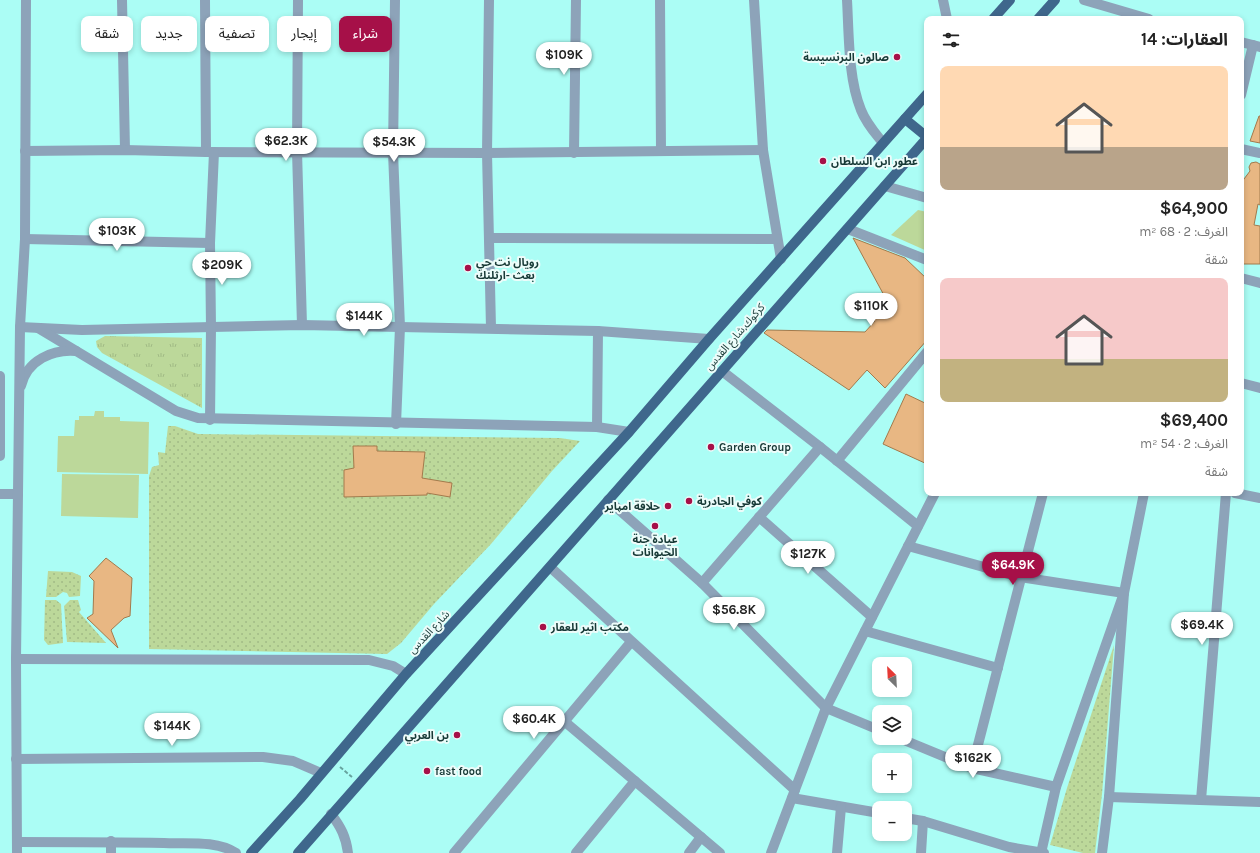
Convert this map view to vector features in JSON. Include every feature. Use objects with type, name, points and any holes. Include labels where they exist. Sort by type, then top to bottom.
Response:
[{"type":"main road","points":[[996,16],[1010,0]]},
{"type":"main road","points":[[1041,16],[1055,0]]},
{"type":"main road","name":"كركوك,شارع القدس","points":[[629,432],[709,339],[924,97]]},
{"type":"main road","points":[[905,119],[924,135]]},
{"type":"main road","name":"كركوك,شارع القدس","points":[[550,567],[924,141]]},
{"type":"main road","name":"شارع القدس","points":[[251,853],[406,674],[629,432]]},
{"type":"main road","points":[[298,853],[358,783],[550,567]]},
{"type":"street","points":[[17,853],[16,659],[20,327],[26,239],[26,0]]},
{"type":"street","points":[[122,0],[125,150]]},
{"type":"street","points":[[205,0],[210,152],[210,420]]},
{"type":"street","points":[[298,0],[297,151],[302,325]]},
{"type":"street","points":[[395,0],[392,152],[400,327],[396,424]]},
{"type":"street","points":[[489,0],[487,153],[491,328]]},
{"type":"street","points":[[574,152],[576,0]]},
{"type":"street","points":[[660,0],[661,151]]},
{"type":"street","points":[[754,0],[763,150],[781,259]]},
{"type":"street","points":[[847,0],[849,45],[858,102],[866,120],[883,143]]},
{"type":"street","points":[[943,0],[946,16]]},
{"type":"street","points":[[1089,1],[1139,16]]},
{"type":"street","points":[[1244,43],[1256,46],[1244,85]]},
{"type":"street","points":[[26,151],[125,150],[210,152],[297,151],[487,153],[763,150]]},
{"type":"street","points":[[1244,150],[1260,153]]},
{"type":"street","points":[[885,186],[924,197]]},
{"type":"street","points":[[848,229],[924,259]]},
{"type":"street","points":[[490,238],[777,239]]},
{"type":"street","points":[[26,239],[210,244]]},
{"type":"street","points":[[1244,279],[1260,283]]},
{"type":"street","points":[[20,327],[82,330],[302,325],[491,328],[598,331],[709,339]]},
{"type":"street","points":[[37,327],[176,411],[188,416],[210,420],[597,427],[629,432]]},
{"type":"street","points":[[75,349],[70,340],[71,336],[74,332],[82,330]]},
{"type":"street","points":[[597,427],[598,331]]},
{"type":"street","points":[[19,394],[22,382],[34,363],[55,352],[75,349]]},
{"type":"street","points":[[837,461],[924,356]]},
{"type":"street","points":[[722,371],[918,526]]},
{"type":"street","points":[[0,376],[0,456]]},
{"type":"street","points":[[1244,384],[1260,388]]},
{"type":"street","points":[[702,582],[820,447]]},
{"type":"street","points":[[0,494],[18,494]]},
{"type":"street","points":[[1244,495],[1260,498]]},
{"type":"street","points":[[771,853],[826,708],[933,496]]},
{"type":"street","points":[[972,768],[1020,577],[1042,496]]},
{"type":"street","points":[[1102,853],[1109,797],[1124,593],[1143,496]]},
{"type":"street","points":[[1201,800],[1226,496]]},
{"type":"street","points":[[608,500],[702,582],[826,708],[872,727]]},
{"type":"street","points":[[758,517],[872,617]]},
{"type":"street","points":[[908,546],[1020,577],[1124,593]]},
{"type":"street","points":[[550,567],[793,794],[841,807],[872,812]]},
{"type":"street","points":[[912,819],[923,821],[1009,850],[1043,853],[1056,787],[1124,593]]},
{"type":"street","points":[[865,631],[998,668]]},
{"type":"street","points":[[454,853],[631,642]]},
{"type":"street","points":[[16,659],[370,660],[383,662],[406,674]]},
{"type":"street","points":[[564,721],[720,853]]},
{"type":"street","points":[[912,743],[972,768],[1056,787]]},
{"type":"street","points":[[16,759],[263,757],[293,761],[321,773]]},
{"type":"street","points":[[576,853],[635,781]]},
{"type":"street","points":[[1109,797],[1260,802]]},
{"type":"street","points":[[837,853],[841,807]]},
{"type":"street","points":[[331,814],[340,825],[345,835],[348,853]]},
{"type":"street","points":[[920,853],[923,821]]},
{"type":"street","points":[[689,853],[701,838]]},
{"type":"street","points":[[17,842],[111,841],[215,845],[236,853]]},
{"type":"street","points":[[111,841],[111,853]]},
{"type":"path","points":[[332,760],[358,783]]},
{"type":"green space","points":[[918,210],[924,211],[924,250],[891,235]]},
{"type":"green space","points":[[105,336],[202,338],[202,408],[102,353],[97,347],[96,341]]},
{"type":"green space","points":[[95,411],[104,411],[104,417],[120,417],[120,421],[149,422],[148,474],[57,472],[58,436],[74,436],[75,420],[79,420],[79,416],[94,416]]},
{"type":"green space","points":[[168,426],[175,426],[198,434],[560,438],[580,441],[552,471],[491,544],[434,604],[401,643],[387,654],[149,649],[149,476],[152,467],[159,465],[158,452],[165,453]]},
{"type":"green space","points":[[62,474],[139,475],[138,518],[61,516]]},
{"type":"green space","points":[[48,571],[72,572],[81,576],[80,596],[69,597],[67,593],[63,592],[56,597],[46,597]]},
{"type":"green space","points":[[45,600],[56,600],[61,604],[63,643],[48,645],[44,640]]},
{"type":"green space","points":[[70,600],[78,600],[81,610],[79,612],[106,643],[67,642],[64,606]]},
{"type":"green space","points":[[1114,645],[1102,794],[1095,853],[1083,853],[1050,845]]},
{"type":"building","points":[[1260,116],[1260,143],[1250,141]]},
{"type":"building","points":[[1256,162],[1260,164],[1260,205],[1258,204],[1254,225],[1260,226],[1260,264],[1244,264],[1244,179],[1250,171],[1249,167],[1251,163]]},
{"type":"building","points":[[853,238],[905,258],[924,276],[924,343],[885,388],[867,370],[849,390],[764,333],[767,330],[865,332],[875,321],[868,315],[886,299]]},
{"type":"building","points":[[906,394],[924,403],[924,463],[883,444]]},
{"type":"building","points":[[353,446],[377,446],[377,451],[425,452],[422,478],[452,483],[450,497],[427,493],[427,495],[344,497],[344,470],[354,468]]},
{"type":"building","points":[[106,558],[132,578],[130,616],[124,618],[111,630],[118,648],[87,618],[93,614],[94,581],[89,576]]},
{"type":"place","name":"صالون البرنسيسة","points":[[897,57]]},
{"type":"place","name":"عطور ابن السلطان","points":[[823,161]]},
{"type":"place","name":"رويال نت حي بعث -ارثلنك","points":[[468,268]]},
{"type":"place","name":"Garden Group","points":[[711,447]]},
{"type":"place","name":"كوفي الجادرية","points":[[689,501]]},
{"type":"place","name":"حلاقة امپاير","points":[[668,506]]},
{"type":"place","name":"عيادة جنة الحيوانات","points":[[655,526]]},
{"type":"place","name":"مكتب اثير للعقار","points":[[543,627]]},
{"type":"place","name":"بن العربي","points":[[457,735]]},
{"type":"place","name":"fast food","points":[[427,771]]}]
